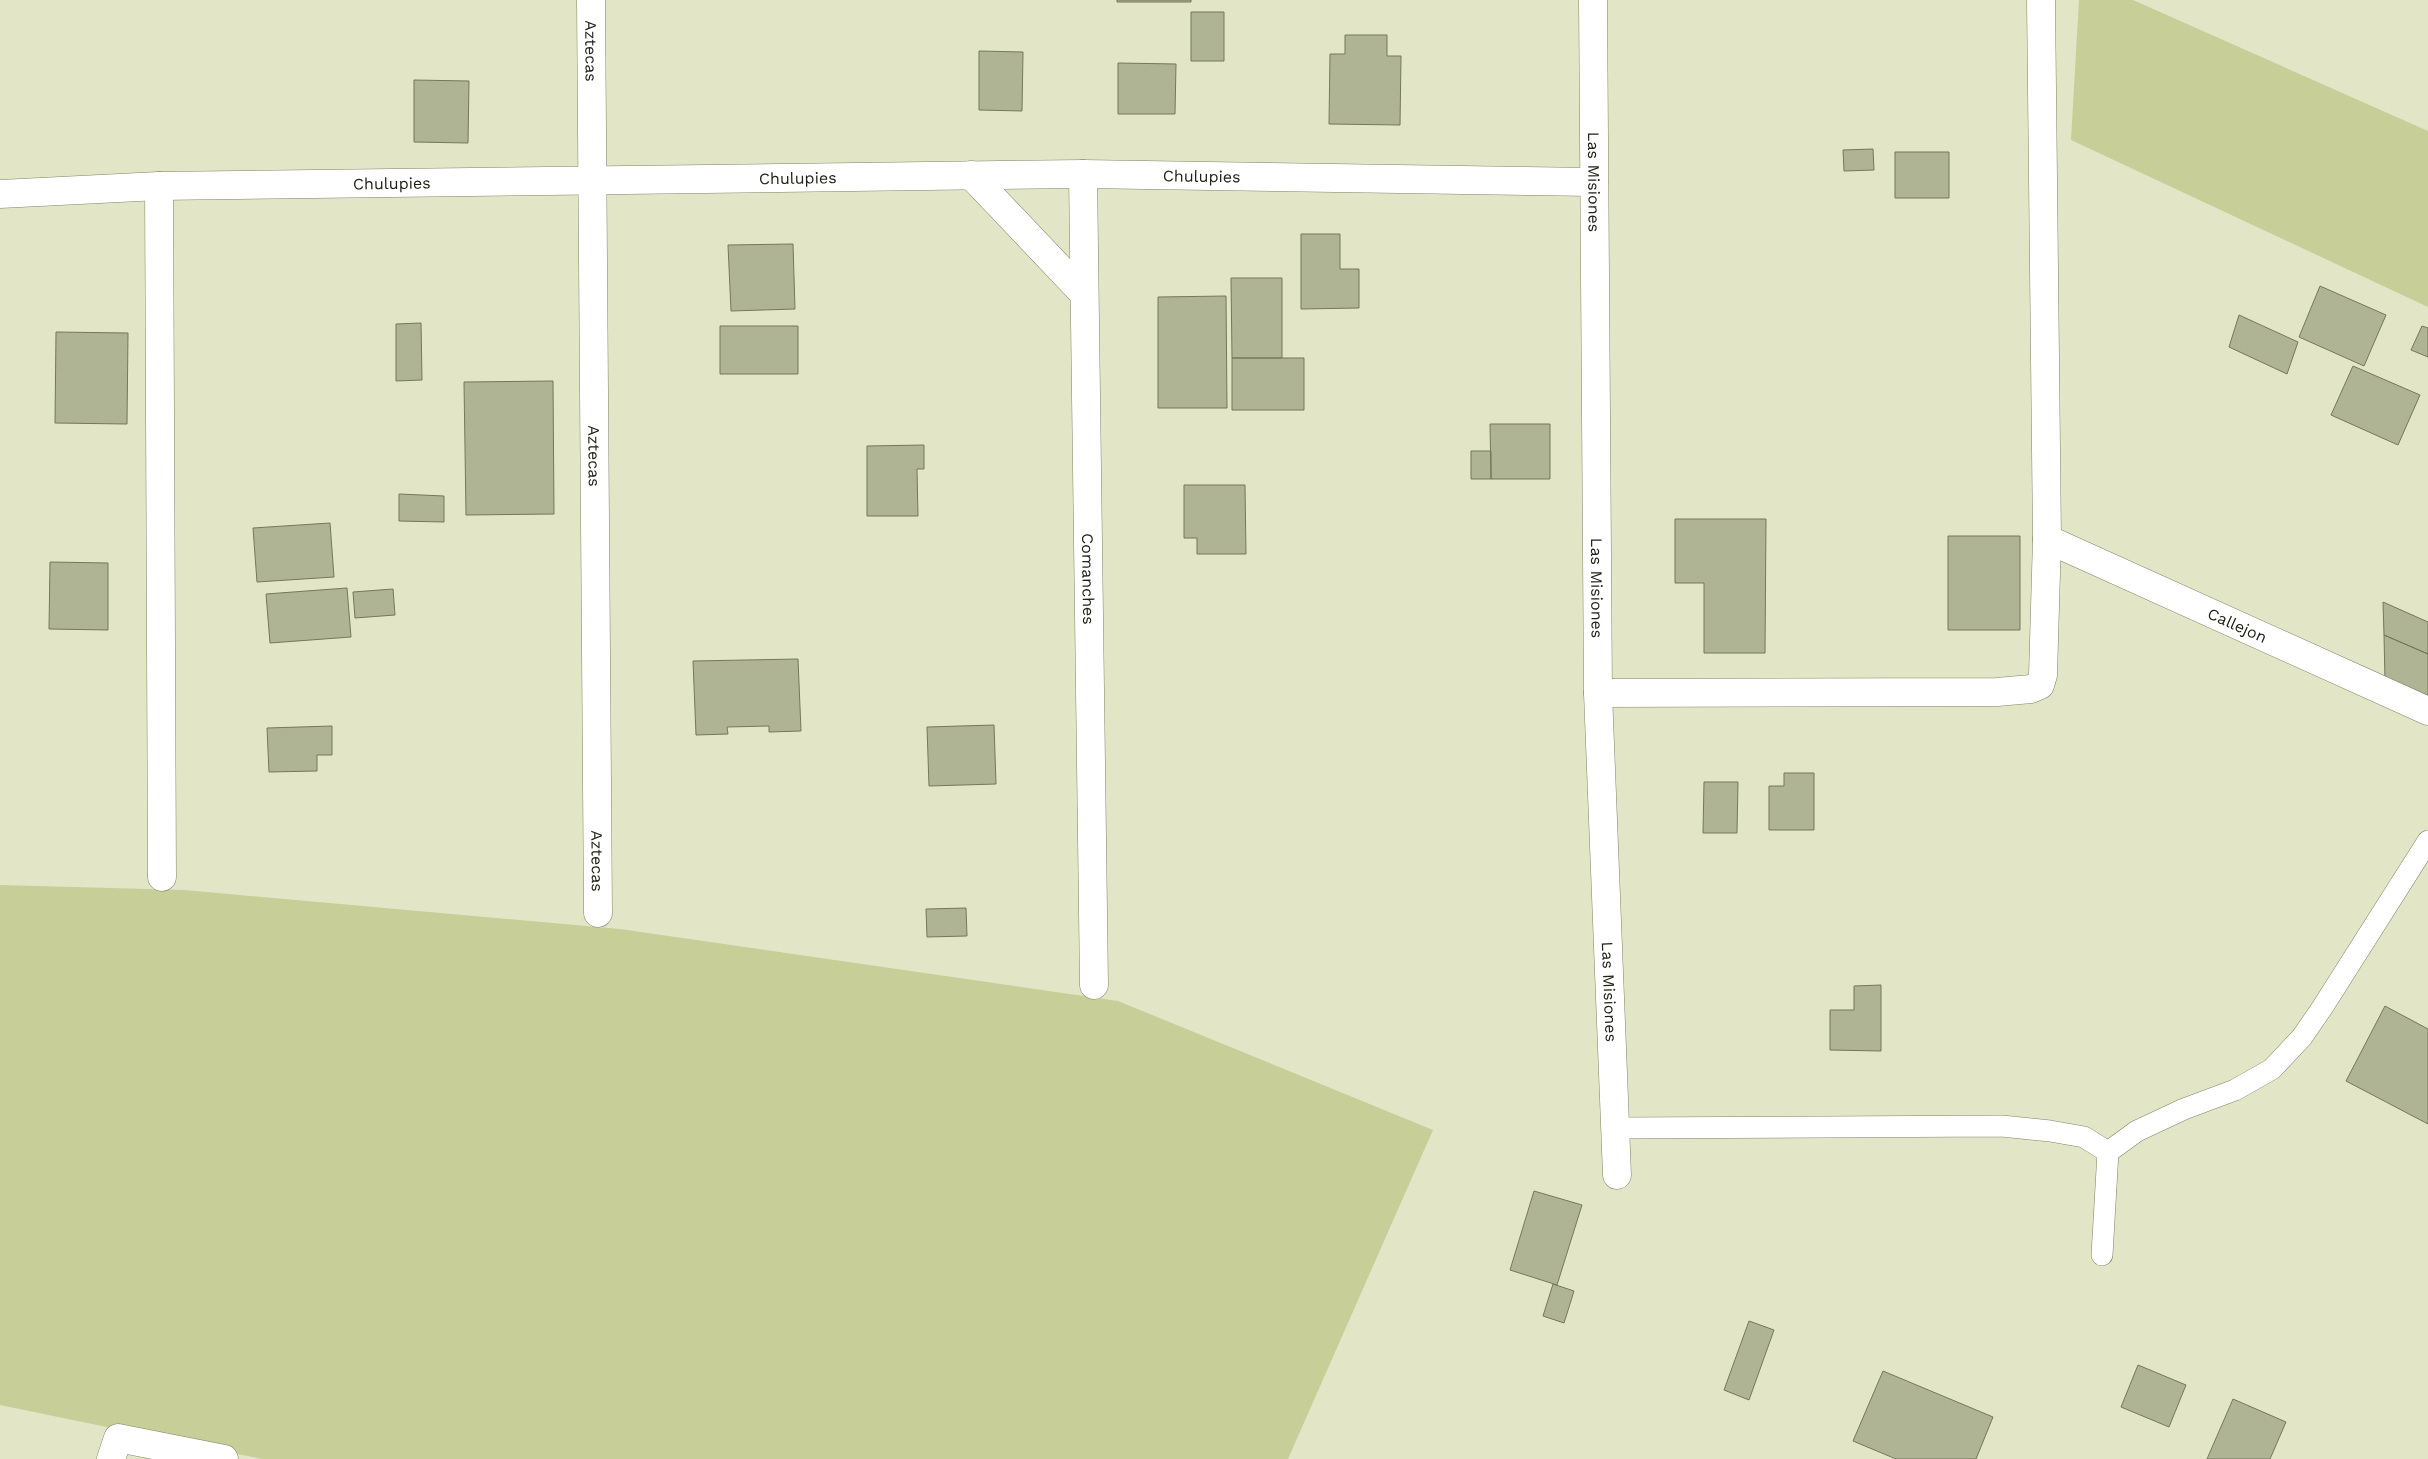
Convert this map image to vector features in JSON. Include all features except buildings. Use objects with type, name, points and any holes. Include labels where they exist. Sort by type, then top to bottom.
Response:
[{"type":"street","name":"Aztecas","points":[[591,0],[598,913]]},
{"type":"street","name":"Las Misiones","points":[[1594,0],[1598,693],[1617,1128],[1617,1175]]},
{"type":"street","points":[[1598,693],[1997,692],[2031,689],[2040,685],[2043,675],[2047,539],[2041,0]]},
{"type":"street","name":"Chulupies","points":[[0,194],[160,186],[1083,174],[1594,182]]},
{"type":"street","name":"Comanches","points":[[1083,174],[1094,984]]},
{"type":"street","points":[[971,175],[1084,294]]},
{"type":"street","points":[[160,186],[162,877]]},
{"type":"street","name":"Callejon","points":[[2047,539],[2428,711]]},
{"type":"street","points":[[111,1459],[118,1438],[224,1459]]},
{"type":"lane","points":[[2108,1152],[2137,1131],[2184,1109],[2235,1090],[2272,1069],[2302,1037],[2322,1008],[2428,841]]},
{"type":"lane","points":[[1617,1128],[2002,1126],[2084,1137],[2108,1152]]},
{"type":"lane","points":[[2102,1256],[2108,1152]]},
{"type":"green space","points":[[2079,0],[2133,0],[2428,131],[2428,307],[2071,140]]},
{"type":"green space","points":[[0,885],[184,890],[620,929],[1118,1001],[1433,1130],[1288,1459],[262,1459],[0,1405]]}]
